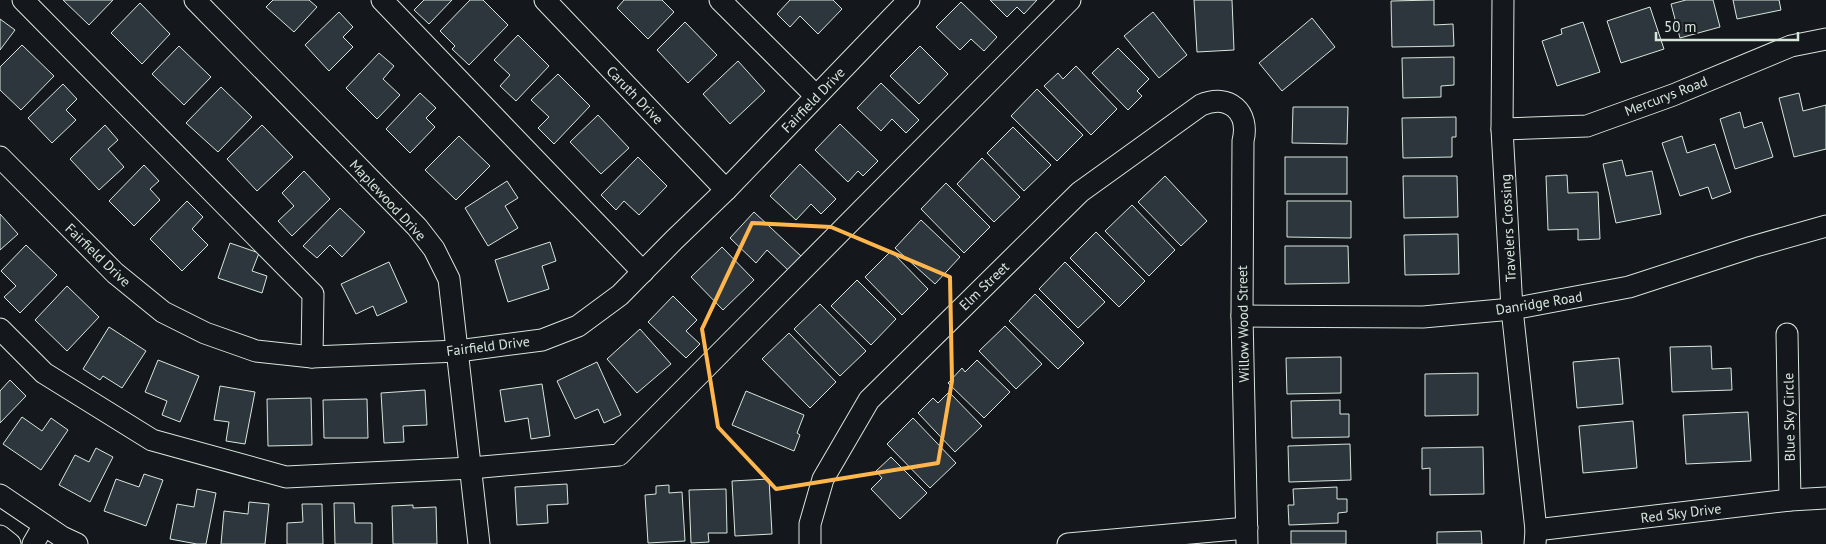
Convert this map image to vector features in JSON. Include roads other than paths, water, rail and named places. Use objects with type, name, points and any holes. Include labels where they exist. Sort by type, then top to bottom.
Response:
[{"type":"street","points":[[23,0],[313,294],[312,357]]},
{"type":"street","name":"Maplewood Drive","points":[[195,0],[417,227],[434,249],[449,279],[479,544]]},
{"type":"street","points":[[382,0],[643,272]]},
{"type":"street","name":"Caruth Drive","points":[[544,0],[726,190]]},
{"type":"street","points":[[720,0],[816,96]]},
{"type":"street","points":[[0,329],[44,373],[152,440],[286,477],[471,468],[619,455],[1070,0]]},
{"type":"street","name":"Travelers Crossing","points":[[1503,0],[1502,129],[1512,309],[1535,537]]},
{"type":"street","name":"Fairfield Drive","points":[[0,157],[115,274],[163,312],[205,333],[256,351],[312,357],[458,351],[542,340],[578,326],[620,295],[726,190],[902,2]]},
{"type":"street","name":"Mercurys Road","points":[[1502,129],[1587,126],[1673,95],[1791,46],[1826,39]]},
{"type":"street","name":"Elm Street","points":[[810,544],[810,524],[823,479],[869,400],[1080,192],[1201,105],[1219,100],[1235,108]]},
{"type":"street","name":"Willow Wood Street","points":[[1235,108],[1241,114],[1246,132],[1243,141],[1242,316],[1247,536]]},
{"type":"street","name":"Danridge Road","points":[[1242,316],[1422,317],[1512,309],[1630,287],[1752,247],[1826,226]]},
{"type":"street","name":"Blue Sky Circle","points":[[1787,334],[1790,500]]},
{"type":"street","points":[[0,495],[62,537],[77,544]]},
{"type":"street","name":"Red Sky Drive","points":[[1535,537],[1790,500],[1826,498]]},
{"type":"street","points":[[33,544],[44,525]]},
{"type":"street","points":[[0,536],[10,544]]},
{"type":"street","points":[[1068,544],[1247,536]]}]
